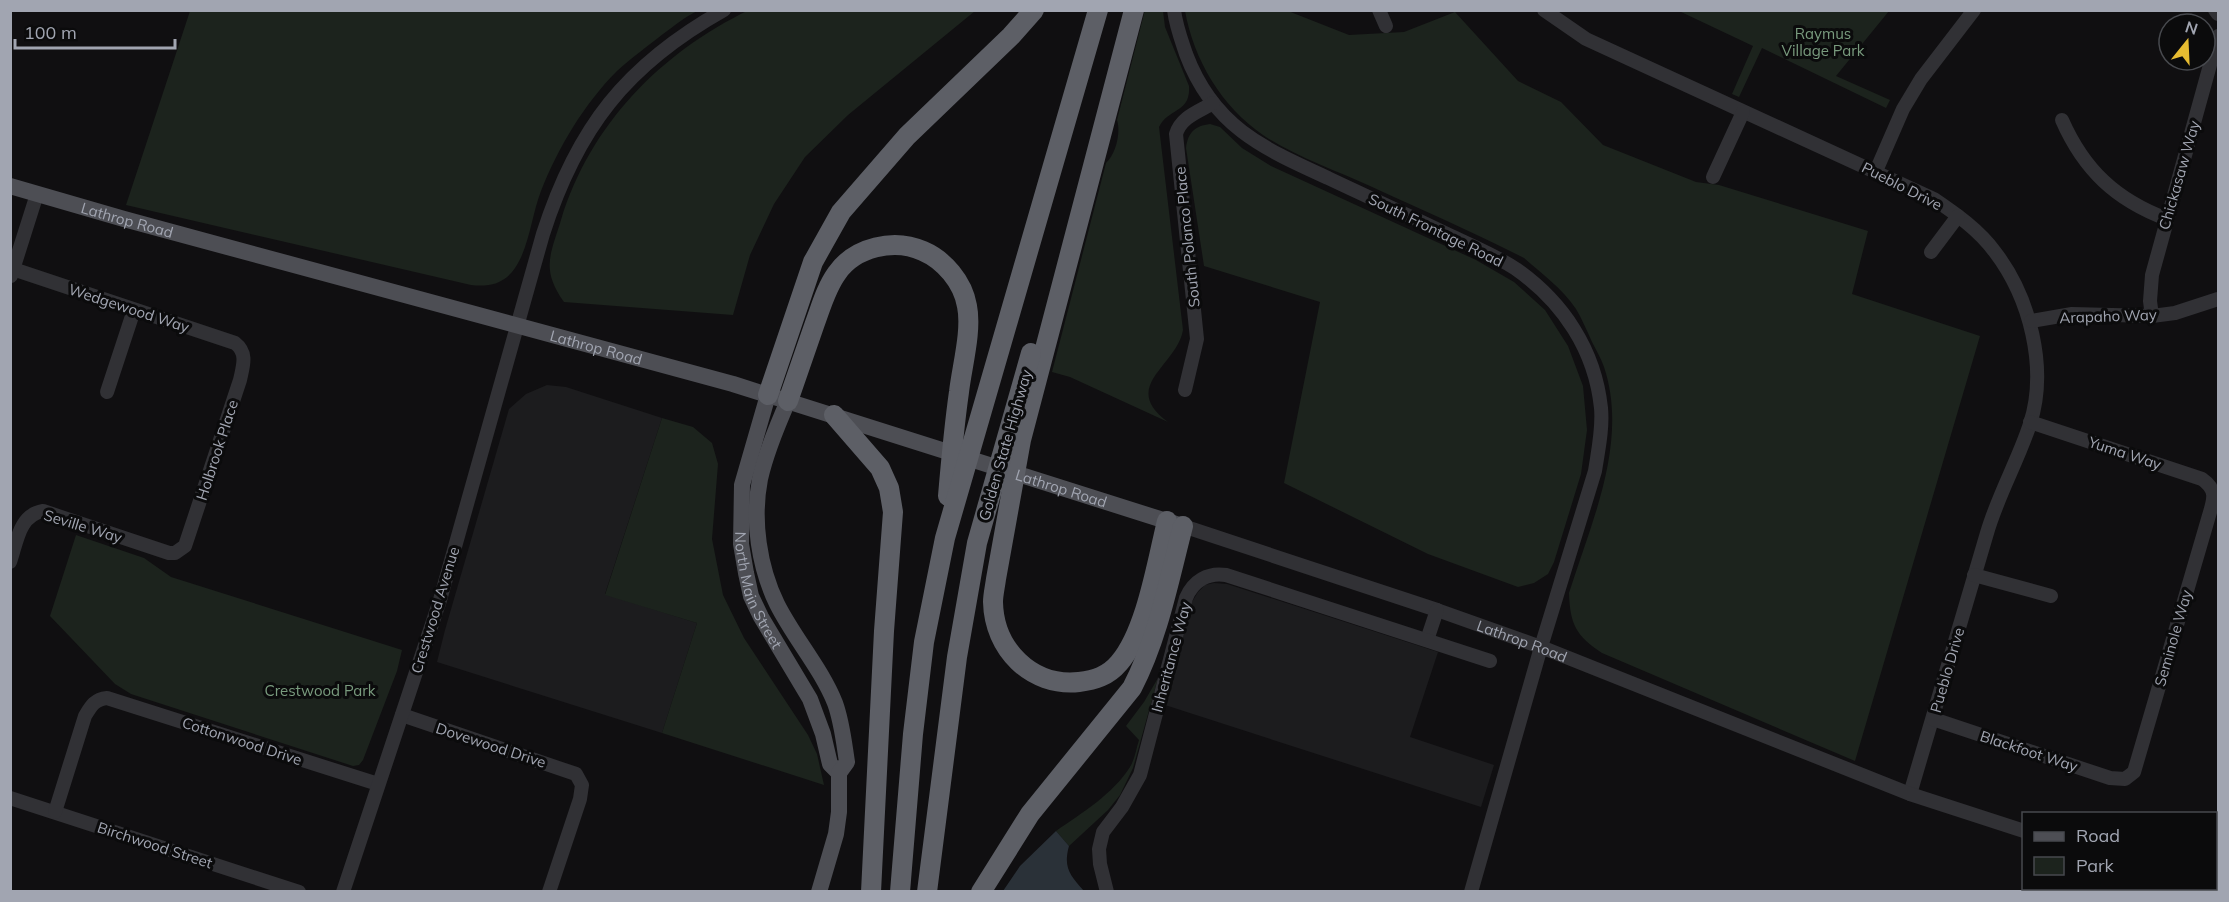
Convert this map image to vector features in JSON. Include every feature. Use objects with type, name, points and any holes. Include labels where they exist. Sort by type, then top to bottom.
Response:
[{"type":"highway","points":[[768,395],[813,262],[841,212],[907,136],[1011,36],[1034,10]]},
{"type":"highway","points":[[900,891],[913,734],[924,642],[945,538],[1098,10]]},
{"type":"highway","points":[[1134,10],[1021,440],[993,603],[1001,636],[1007,648],[1023,667],[1045,678],[1066,683],[1101,677],[1119,663],[1136,636],[1175,524]]},
{"type":"highway","name":"Golden State Highway","points":[[927,891],[957,657],[977,543],[1018,395],[1134,10]]},
{"type":"highway","points":[[788,401],[832,280],[848,261],[856,254],[892,245],[918,249],[940,261],[958,283],[967,305],[968,314],[954,425],[945,538]]},
{"type":"highway","points":[[834,415],[880,468],[889,488],[893,512],[884,630],[872,891]]},
{"type":"highway","points":[[981,891],[1030,814],[1132,688],[1144,665],[1152,642],[1175,524]]},
{"type":"main road","name":"Lathrop Road","points":[[10,186],[768,395],[1175,524]]},
{"type":"main road","name":"North Main Street","points":[[768,395],[742,485],[741,544],[746,573],[751,596],[760,617],[810,699],[824,734],[830,764],[839,773]]},
{"type":"main road","name":"North Main Street","points":[[788,401],[769,447],[760,479],[758,501],[760,547],[767,582],[835,704],[842,729],[847,762],[839,773],[840,791],[836,834],[819,891]]},
{"type":"street","name":"Crestwood Avenue","points":[[343,891],[440,600],[550,210],[587,133],[631,78],[658,52],[724,10]]},
{"type":"street","name":"South Frontage Road","points":[[1174,10],[1176,26],[1195,78],[1226,119],[1257,144],[1480,250],[1515,269],[1544,291],[1574,328],[1589,357],[1601,410],[1595,471],[1541,647],[1471,891]]},
{"type":"street","points":[[1379,10],[1386,26]]},
{"type":"street","name":"Pueblo Drive","points":[[1544,10],[1586,39],[1934,199],[1981,236],[1996,252],[2013,280],[2031,321],[2036,360],[2035,393],[2030,423],[1993,512],[1910,794]]},
{"type":"street","points":[[1876,171],[1903,109],[1921,79],[1974,10]]},
{"type":"street","points":[[2215,10],[2218,14]]},
{"type":"street","name":"Chickasaw Way","points":[[2152,316],[2150,301],[2152,275],[2218,36]]},
{"type":"street","name":"South Polanco Place","points":[[1185,390],[1197,339],[1176,134],[1179,125],[1185,119],[1213,103]]},
{"type":"street","points":[[1713,177],[1743,112]]},
{"type":"street","points":[[2062,120],[2071,141],[2090,167],[2109,187],[2128,202],[2167,219]]},
{"type":"street","points":[[11,272],[37,194]]},
{"type":"street","points":[[1931,252],[1958,216]]},
{"type":"street","name":"Wedgewood Way","points":[[11,272],[234,343],[243,352]]},
{"type":"street","name":"Arapaho Way","points":[[2031,321],[2072,314],[2152,316],[2175,313],[2218,298]]},
{"type":"street","points":[[107,392],[134,310]]},
{"type":"street","name":"Holbrook Place","points":[[185,546],[240,380],[243,352]]},
{"type":"street","name":"Yuma Way","points":[[2030,423],[2202,478],[2210,484],[2214,492]]},
{"type":"street","name":"Seminole Way","points":[[2125,779],[2134,772],[2140,755],[2214,492]]},
{"type":"street","name":"Seville Way","points":[[11,562],[23,524],[33,513],[43,512],[169,553],[175,553],[185,546]]},
{"type":"street","name":"Lathrop Road","points":[[1175,524],[1437,610],[1541,647],[1910,794],[2022,830]]},
{"type":"street","name":"Inheritance Way","points":[[1107,891],[1099,856],[1103,832],[1122,807],[1140,775],[1186,598],[1190,589],[1199,580],[1213,574],[1226,575],[1490,661]]},
{"type":"street","points":[[1974,575],[2051,596]]},
{"type":"street","points":[[1427,640],[1437,610]]},
{"type":"street","name":"Cottonwood Drive","points":[[55,813],[85,716],[92,704],[101,698],[378,784]]},
{"type":"street","name":"Dovewood Drive","points":[[402,715],[571,771],[579,778],[582,785],[580,799],[549,891]]},
{"type":"street","name":"Blackfoot Way","points":[[1933,719],[2110,778],[2125,779]]},
{"type":"street","name":"Birchwood Street","points":[[10,798],[299,891]]},
{"type":"shaded area","points":[[547,385],[566,387],[662,418],[605,594],[697,623],[662,733],[437,662],[509,409],[526,394]]},
{"type":"shaded area","points":[[1227,584],[1438,652],[1410,737],[1494,765],[1481,807],[1165,705],[1192,602],[1205,585]]},
{"type":"shaded area","points":[[1056,831],[1069,846],[1067,866],[1084,891],[1003,891],[1020,866]]},
{"type":"green space","points":[[190,10],[697,11],[628,61],[605,84],[573,127],[548,175],[538,200],[524,251],[515,268],[501,281],[478,286],[126,205]]},
{"type":"green space","points":[[749,10],[975,11],[848,115],[805,157],[774,204],[750,255],[733,315],[564,302],[552,280],[551,253],[574,185],[590,153],[632,96],[658,70],[717,27]]},
{"type":"green space","points":[[1145,10],[1163,11],[1165,27],[1189,86],[1189,95],[1183,106],[1168,116],[1159,127],[1183,330],[1179,343],[1155,376],[1150,387],[1149,398],[1154,409],[1168,422],[1070,377],[1052,372],[1106,163],[1117,143],[1117,120]]},
{"type":"green space","points":[[1185,11],[1288,11],[1349,35],[1404,32],[1455,12],[1518,81],[1561,102],[1603,145],[1696,182],[1719,185],[1868,231],[1852,294],[1980,336],[1855,761],[1602,653],[1580,635],[1573,621],[1569,593],[1604,482],[1610,453],[1612,424],[1611,395],[1604,367],[1576,309],[1558,288],[1524,258],[1301,156],[1263,135],[1234,110],[1222,96],[1195,47]]},
{"type":"green space","name":"Raymus Village Park","points":[[1679,11],[1889,11],[1836,76],[1890,100],[1886,108],[1762,48],[1739,97],[1732,94],[1753,46]]},
{"type":"green space","points":[[1210,124],[1220,127],[1242,148],[1271,166],[1476,260],[1514,282],[1545,310],[1568,346],[1583,386],[1587,430],[1581,474],[1554,562],[1548,574],[1534,583],[1518,587],[1428,554],[1284,483],[1320,302],[1204,266],[1186,148],[1188,138],[1193,131],[1200,126]]},
{"type":"green space","points":[[662,418],[693,427],[712,443],[718,464],[712,539],[723,595],[744,638],[808,735],[817,754],[824,785],[662,733],[697,623],[605,595]]},
{"type":"green space","name":"Crestwood Park","points":[[76,535],[144,558],[171,577],[402,650],[397,671],[363,760],[359,765],[353,766],[131,694],[115,684],[50,616]]},
{"type":"green space","points":[[1158,678],[1133,768],[1120,795],[1108,810],[1069,846],[1056,831],[1106,794],[1130,767],[1139,740],[1126,726]]}]
